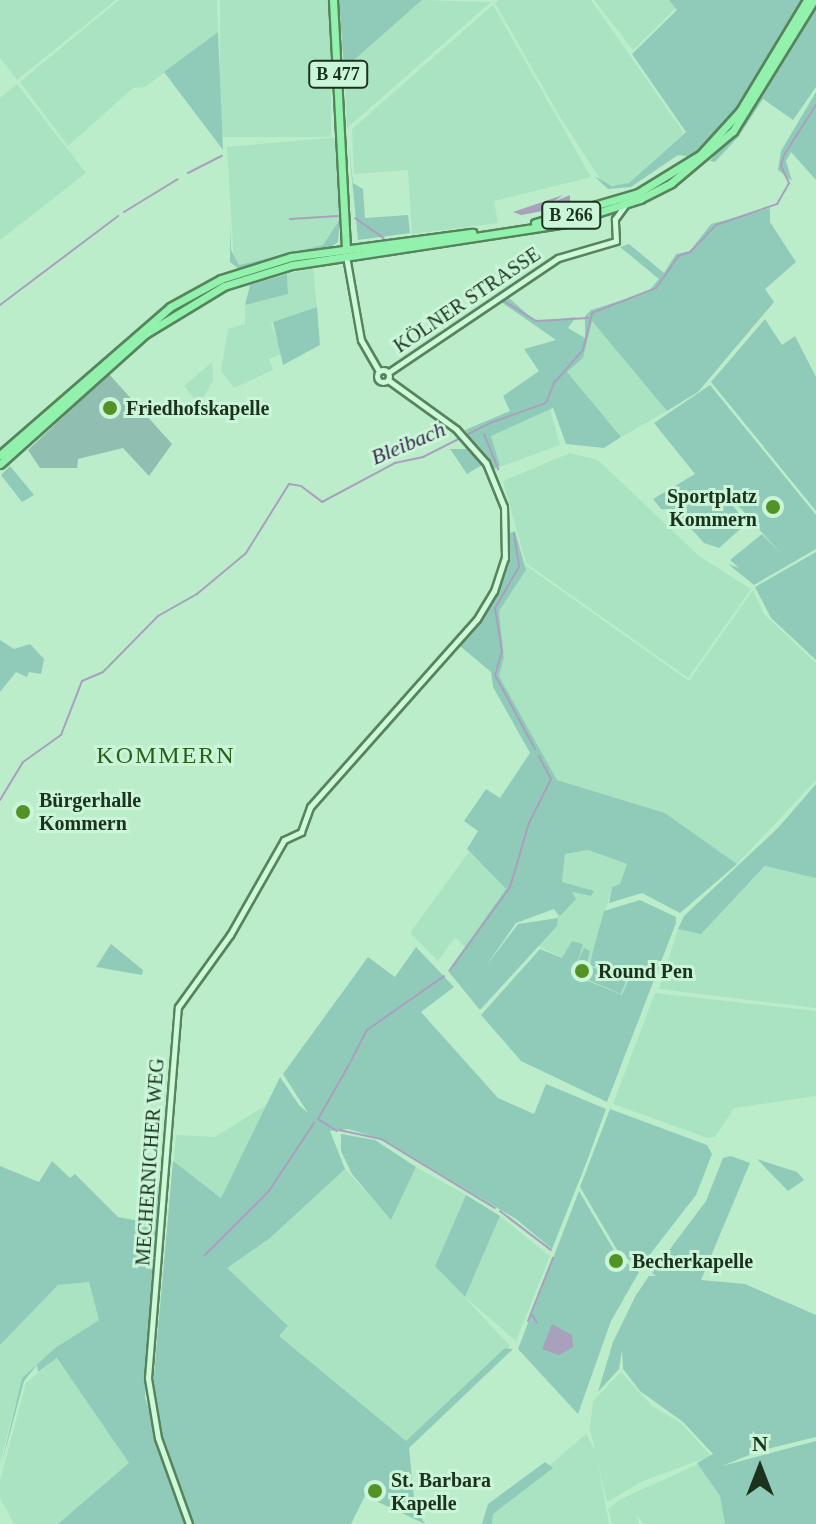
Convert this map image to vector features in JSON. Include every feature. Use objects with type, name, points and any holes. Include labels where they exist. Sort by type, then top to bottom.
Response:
[{"type":"main road","name":"B 477","points":[[333,0],[349,251]]},
{"type":"main road","name":"B 266","points":[[0,455],[170,307],[235,274],[335,249],[349,251],[565,223],[625,205],[697,165],[731,125],[807,0]]},
{"type":"main road","name":"B 266","points":[[0,464],[118,357],[190,303],[267,271],[349,251],[577,214],[638,193],[684,168],[705,155],[743,118],[814,0]]},
{"type":"main road","points":[[335,249],[346,233]]},
{"type":"street","name":"KÖLNER STRASSE","points":[[389,372],[558,258],[619,238],[615,219],[625,205]]},
{"type":"street","name":"B 477","points":[[349,251],[361,340],[379,371]]},
{"type":"street","points":[[379,371],[389,372],[388,380]]},
{"type":"street","name":"MECHERNICHER WEG","points":[[189,1524],[158,1438],[148,1378],[178,1007],[294,831],[303,830],[300,823],[468,631],[494,591],[506,548],[504,507],[490,470],[468,440],[388,380],[379,381],[379,371]]},
{"type":"green space","points":[[0,0],[116,0],[17,80],[0,58]]},
{"type":"green space","points":[[119,0],[217,0],[218,32],[145,87],[133,88],[68,146],[20,82]]},
{"type":"green space","points":[[220,0],[331,0],[331,137],[220,137]]},
{"type":"green space","points":[[422,0],[491,2],[347,128],[344,69]]},
{"type":"green space","points":[[499,0],[591,0],[684,133],[629,183],[620,187],[602,182],[557,112],[495,3]]},
{"type":"green space","points":[[594,0],[669,0],[676,8],[633,50]]},
{"type":"green space","points":[[493,5],[591,177],[494,201],[498,223],[412,234],[408,170],[354,174],[352,129]]},
{"type":"green space","points":[[17,84],[86,173],[0,240],[0,98]]},
{"type":"green space","points":[[340,137],[340,219],[323,245],[239,265],[234,262],[227,147]]},
{"type":"green space","points":[[313,268],[317,307],[271,323],[282,354],[269,359],[273,370],[234,388],[221,371],[228,329],[245,324],[245,305],[288,294],[287,274]]},
{"type":"green space","points":[[591,319],[667,411],[621,437],[566,372],[583,357]]},
{"type":"green space","points":[[212,362],[213,381],[199,404],[184,386]]},
{"type":"green space","points":[[550,409],[560,445],[494,469],[500,465],[491,436]]},
{"type":"green space","points":[[570,453],[598,460],[699,556],[751,589],[688,678],[526,563],[503,481]]},
{"type":"green space","points":[[525,565],[689,681],[753,590],[764,614],[816,663],[816,780],[737,864],[665,813],[557,780],[499,676],[504,658],[499,611]]},
{"type":"green space","points":[[588,850],[627,864],[620,884],[612,887],[590,965],[629,981],[622,995],[562,968],[565,959],[538,946],[558,917],[554,909],[571,892],[591,896],[562,882],[565,854]]},
{"type":"green space","points":[[469,852],[506,889],[465,947],[455,937],[438,961],[410,933]]},
{"type":"green space","points":[[766,866],[816,878],[816,1008],[659,989],[678,929],[701,933]]},
{"type":"green space","points":[[655,993],[816,1011],[816,1096],[734,1108],[715,1137],[708,1138],[613,1104]]},
{"type":"green space","points":[[268,1104],[221,1198],[174,1162],[176,1135],[215,1137]]},
{"type":"green space","points":[[416,1167],[466,1195],[435,1266],[391,1220]]},
{"type":"green space","points":[[345,1169],[510,1346],[406,1442],[278,1336],[288,1327],[226,1268],[270,1238]]},
{"type":"green space","points":[[500,1216],[550,1256],[516,1341],[465,1297]]},
{"type":"green space","points":[[89,1282],[99,1320],[55,1348],[22,1378],[0,1463],[0,1345],[58,1285]]},
{"type":"green space","points":[[57,1358],[130,1463],[58,1524],[14,1524],[0,1498],[0,1480],[26,1383]]},
{"type":"green space","points":[[621,1372],[652,1406],[681,1423],[711,1456],[643,1481],[607,1502],[590,1429],[593,1401]]},
{"type":"green space","points":[[586,1434],[596,1452],[609,1524],[492,1524],[493,1514]]},
{"type":"green space","points":[[698,1464],[720,1496],[725,1524],[644,1524],[636,1515],[639,1524],[612,1524],[608,1509],[619,1500]]},
{"type":"shaded area","points":[[339,0],[422,0],[344,69]]},
{"type":"shaded area","points":[[669,0],[803,0],[733,118],[699,151],[692,157],[678,155],[631,187],[608,189],[594,176],[612,186],[629,183],[686,132],[632,54],[677,10]]},
{"type":"shaded area","points":[[816,3],[816,87],[793,120],[763,99],[739,136],[715,162],[710,161],[761,97]]},
{"type":"shaded area","points":[[218,32],[223,150],[164,72]]},
{"type":"shaded area","points":[[816,92],[816,180],[791,152],[786,161],[792,181],[778,170],[781,151]]},
{"type":"shaded area","points":[[348,138],[353,183],[363,189],[365,218],[408,215],[410,233],[358,240]]},
{"type":"shaded area","points":[[563,195],[553,202],[570,195],[570,206],[521,215],[513,212]]},
{"type":"shaded area","points":[[770,208],[770,222],[796,262],[765,289],[774,302],[698,392],[667,411],[592,321],[583,358],[567,372],[621,437],[604,448],[566,444],[553,408],[491,436],[500,465],[494,469],[465,430],[510,411],[503,396],[539,371],[524,349],[556,340],[501,302],[508,297],[536,322],[576,317],[568,328],[585,338],[585,316],[591,310],[648,292],[659,279],[620,247],[629,244],[664,273],[676,254],[690,251],[711,224]]},
{"type":"shaded area","points":[[340,219],[338,242],[331,247],[239,269],[230,262],[230,221],[231,250],[239,265],[323,245]]},
{"type":"shaded area","points":[[287,274],[288,294],[245,305],[250,285]]},
{"type":"shaded area","points":[[317,307],[320,345],[283,365],[273,322]]},
{"type":"shaded area","points":[[765,319],[782,345],[795,336],[816,377],[816,511],[711,382]]},
{"type":"shaded area","points":[[109,374],[172,444],[149,476],[123,448],[78,459],[77,468],[40,468],[28,450]]},
{"type":"shaded area","points":[[710,385],[816,515],[816,549],[754,585],[728,564],[739,568],[730,560],[762,534],[783,556],[727,493],[724,495],[747,523],[719,548],[704,543],[674,510],[661,509],[653,499],[695,474],[654,423]]},
{"type":"shaded area","points":[[450,449],[474,449],[490,478],[482,465],[467,474]]},
{"type":"shaded area","points":[[10,466],[34,495],[22,502],[1,475]]},
{"type":"shaded area","points":[[515,531],[526,570],[499,611],[504,658],[499,676],[557,780],[665,813],[737,864],[680,913],[642,893],[609,903],[612,887],[620,884],[627,864],[588,850],[565,854],[562,882],[594,891],[591,896],[572,892],[576,899],[560,916],[554,909],[516,923],[486,966],[518,924],[558,918],[557,926],[480,1010],[448,971],[506,889],[467,849],[478,831],[464,821],[486,789],[500,798],[530,753],[493,687],[491,672],[460,646],[500,588],[510,533]]},
{"type":"shaded area","points":[[816,552],[816,660],[771,618],[755,587]]},
{"type":"shaded area","points":[[0,640],[14,649],[30,644],[44,659],[41,674],[29,672],[27,677],[16,672],[0,692]]},
{"type":"shaded area","points":[[816,784],[816,878],[765,866],[701,934],[678,929],[684,916],[778,828]]},
{"type":"shaded area","points":[[640,900],[676,917],[676,923],[607,1102],[521,1061],[481,1015],[540,949],[562,958],[572,941],[583,944],[577,963],[584,948],[590,951],[587,964],[582,962],[586,974],[576,976],[622,995],[628,981],[590,965],[604,911]]},
{"type":"shaded area","points":[[111,944],[143,970],[142,975],[96,967]]},
{"type":"shaded area","points":[[416,947],[454,987],[421,1012],[498,1098],[534,1114],[546,1084],[606,1109],[587,1161],[552,1249],[516,1219],[382,1139],[348,1129],[330,1131],[345,1169],[270,1238],[227,1268],[288,1326],[279,1336],[406,1441],[505,1348],[513,1349],[409,1448],[415,1508],[425,1524],[365,1496],[351,1524],[194,1524],[159,1425],[153,1386],[173,1161],[221,1198],[280,1077],[308,1113],[283,1074],[368,957],[395,977]]},
{"type":"shaded area","points":[[592,967],[626,982],[621,994],[587,979]]},
{"type":"shaded area","points":[[610,1109],[707,1145],[712,1154],[696,1195],[641,1266],[620,1255],[580,1187]]},
{"type":"shaded area","points":[[341,1134],[375,1140],[416,1167],[391,1220],[352,1174],[341,1151]]},
{"type":"shaded area","points":[[731,1156],[750,1163],[701,1280],[745,1284],[816,1315],[816,1437],[759,1451],[722,1466],[816,1441],[816,1524],[725,1524],[720,1496],[697,1463],[713,1454],[683,1422],[640,1391],[623,1369],[622,1350],[619,1369],[598,1392],[613,1342],[636,1295],[649,1276],[656,1276],[652,1273],[706,1201],[723,1158]]},
{"type":"shaded area","points":[[757,1159],[797,1172],[804,1180],[788,1191]]},
{"type":"shaded area","points":[[52,1161],[70,1178],[75,1174],[118,1217],[139,1221],[143,1201],[148,1203],[162,1181],[145,1397],[185,1524],[58,1524],[129,1463],[57,1358],[38,1372],[37,1365],[24,1381],[0,1470],[22,1378],[55,1348],[99,1320],[89,1282],[58,1285],[0,1345],[0,1166],[39,1182]]},
{"type":"shaded area","points":[[579,1191],[618,1257],[639,1272],[611,1321],[578,1414],[518,1349]]},
{"type":"shaded area","points":[[466,1195],[500,1216],[465,1297],[435,1266]]},
{"type":"shaded area","points":[[552,1324],[572,1335],[573,1347],[559,1355],[542,1349]]},
{"type":"shaded area","points":[[545,1462],[553,1468],[493,1514],[492,1524],[482,1524],[488,1504]]},
{"type":"waterway","name":"Bleibach","points":[[0,800],[23,762],[61,735],[82,681],[103,672],[158,616],[197,594],[246,553],[289,484],[301,486],[322,502],[395,463],[423,457],[490,423],[546,403],[554,383],[583,350],[592,313],[656,288],[678,256],[690,252],[716,225],[777,204],[789,183],[781,166],[784,155],[816,105]]},
{"type":"waterway","points":[[188,173],[222,156]]},
{"type":"waterway","points":[[124,212],[178,179]]},
{"type":"waterway","points":[[0,305],[118,216]]},
{"type":"waterway","points":[[290,219],[338,216]]},
{"type":"waterway","points":[[355,218],[384,238]]},
{"type":"waterway","points":[[504,301],[536,321],[589,318]]},
{"type":"waterway","points":[[484,434],[498,469]]},
{"type":"waterway","points":[[514,534],[519,567],[495,608],[502,651],[495,675],[535,749]]},
{"type":"waterway","points":[[450,970],[510,887],[529,823],[551,779],[539,756]]},
{"type":"waterway","points":[[351,1061],[367,1030],[444,976]]},
{"type":"waterway","points":[[337,1131],[318,1119],[350,1063]]},
{"type":"waterway","points":[[205,1255],[269,1191],[314,1123]]},
{"type":"waterway","points":[[339,1130],[381,1139],[495,1208]]},
{"type":"waterway","points":[[500,1211],[551,1250]]},
{"type":"waterway","points":[[528,1321],[553,1258]]},
{"type":"waterway","points":[[532,1315],[537,1323]]},
{"type":"place","name":"Friedhofskapelle","points":[[110,408]]},
{"type":"place","name":"Sportplatz Kommern","points":[[773,507]]},
{"type":"place","name":"Bürgerhalle Kommern","points":[[23,812]]},
{"type":"place","name":"Round Pen","points":[[582,971]]},
{"type":"place","name":"Becherkapelle","points":[[616,1261]]},
{"type":"place","name":"St. Barbara Kapelle","points":[[375,1491]]},
{"type":"district","name":"KOMMERN","points":[[166,756]]}]
